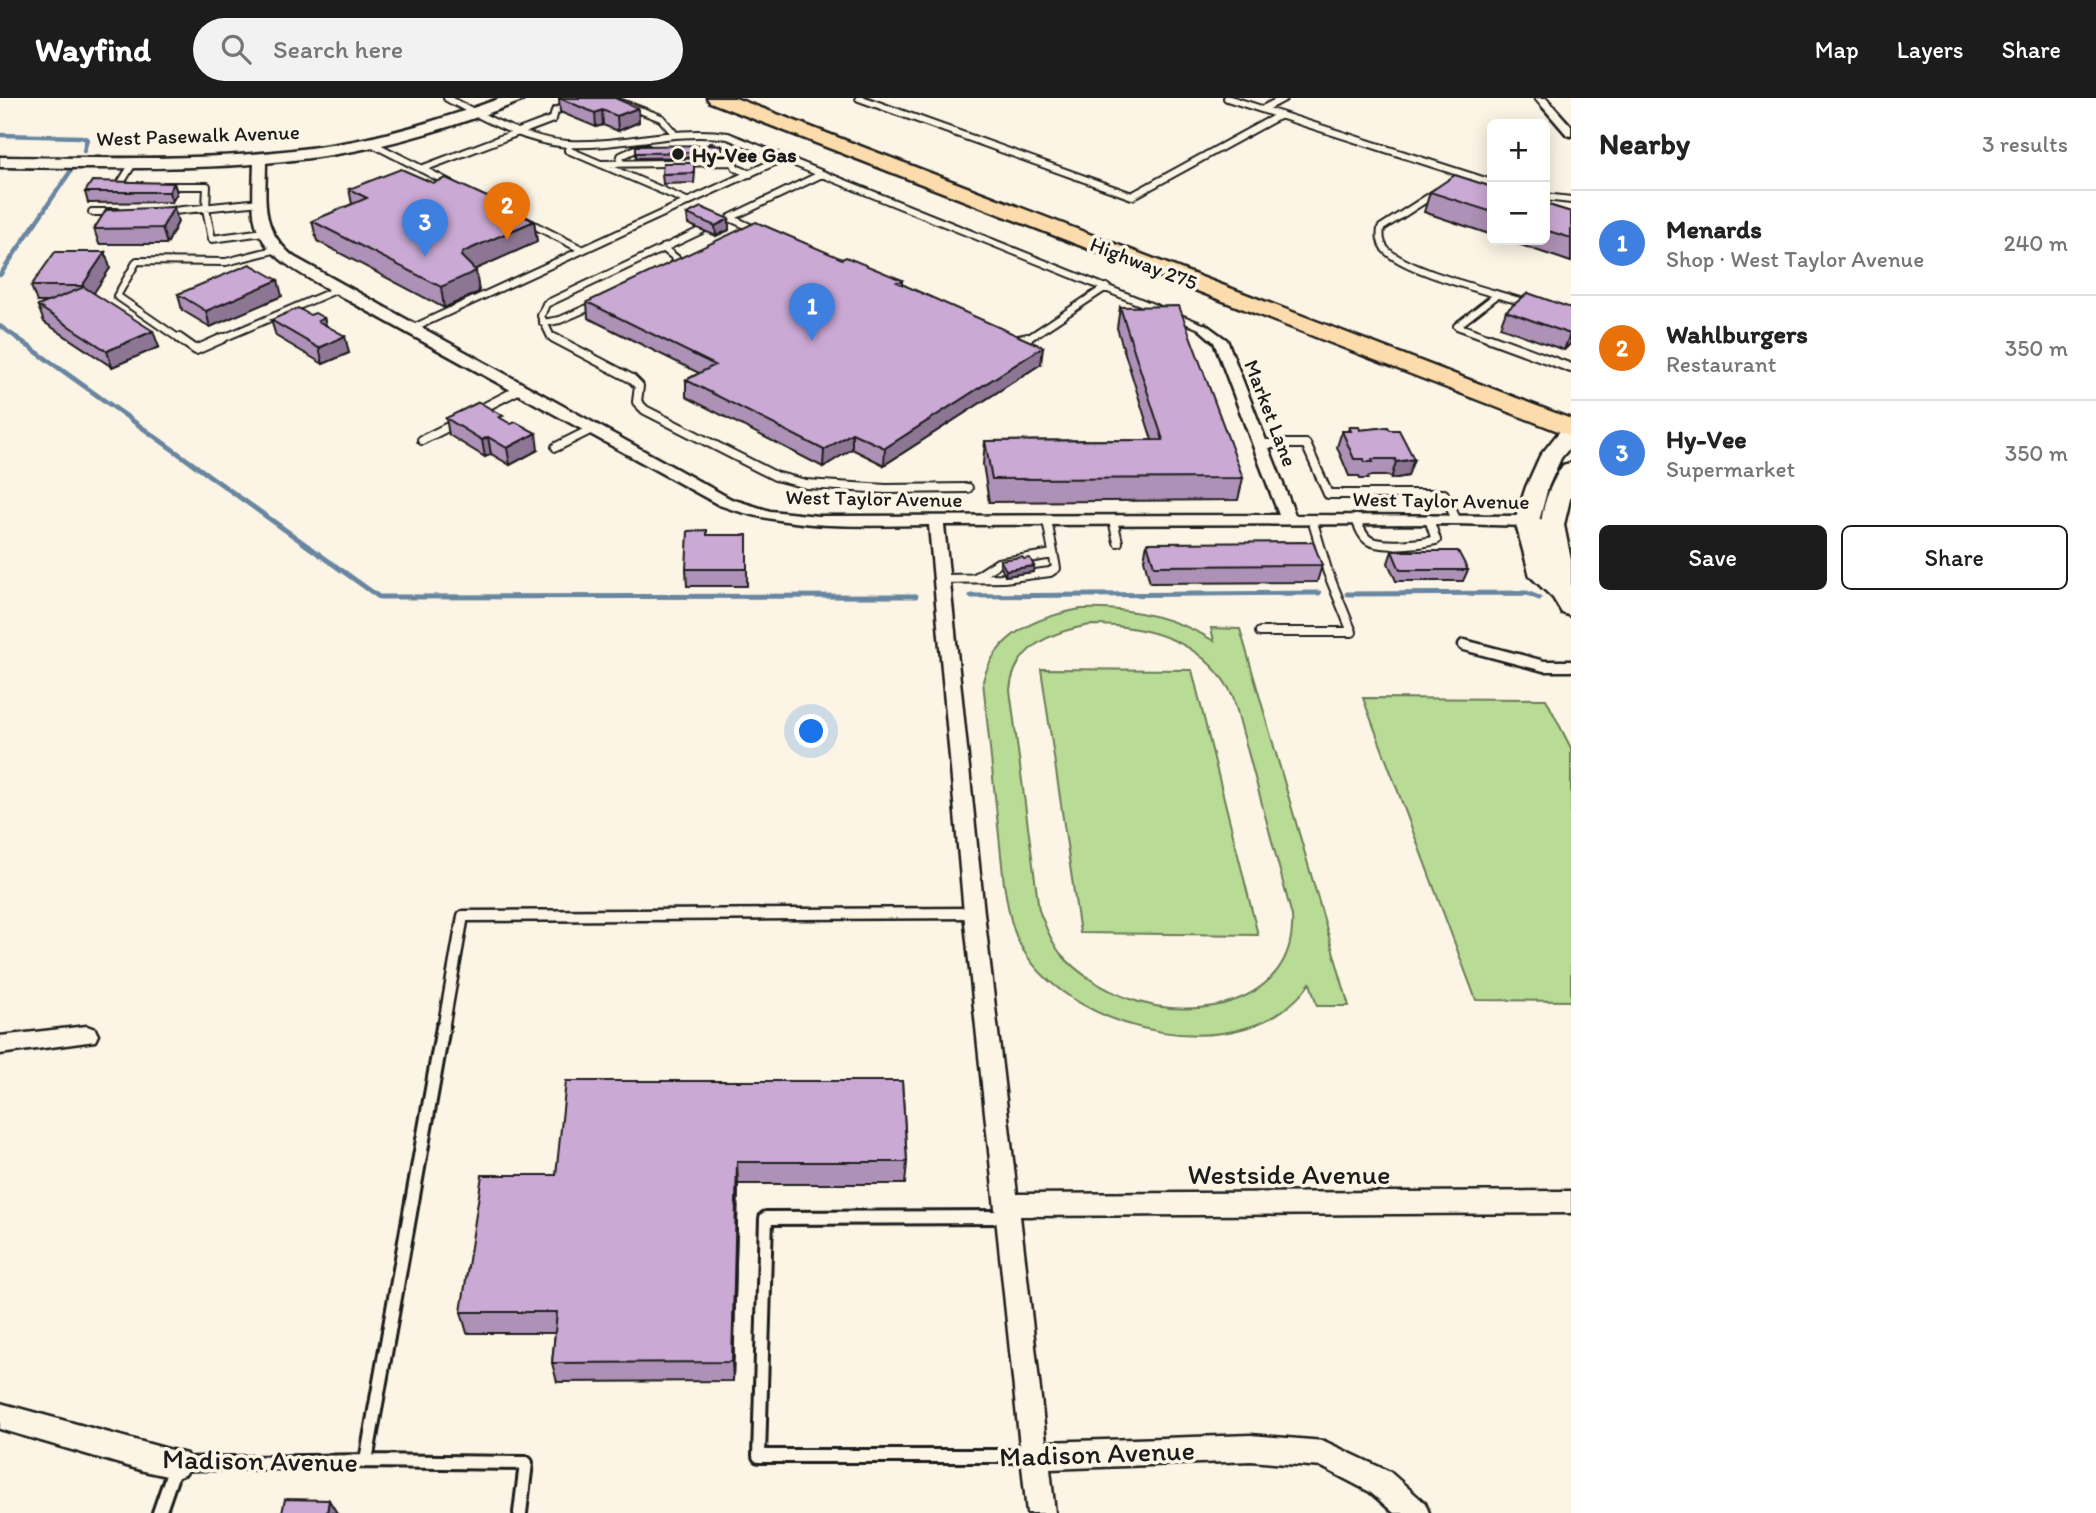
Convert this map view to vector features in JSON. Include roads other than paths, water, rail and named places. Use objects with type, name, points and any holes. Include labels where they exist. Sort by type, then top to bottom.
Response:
[{"type":"highway","name":"Highway 275","points":[[717,98],[1571,430]]},
{"type":"highway","name":"Highway 275","points":[[754,98],[1571,411]]},
{"type":"street","name":"West Pasewalk Avenue","points":[[0,162],[260,159],[371,142],[476,113],[516,98]]},
{"type":"street","points":[[1541,98],[1571,132]]},
{"type":"street","points":[[260,159],[260,216],[264,232]]},
{"type":"street","name":"West Taylor Avenue","points":[[264,232],[285,256],[338,289],[725,502],[781,519],[818,522],[1456,519],[1527,521],[1556,527]]},
{"type":"street","name":"Market Lane","points":[[1205,328],[1220,340],[1289,520]]},
{"type":"street","points":[[1567,601],[1542,576],[1527,521],[1551,456],[1571,430]]},
{"type":"street","points":[[1567,601],[1567,580],[1555,551],[1553,507],[1571,470]]},
{"type":"street","points":[[936,520],[974,912],[1041,1513]]},
{"type":"street","points":[[0,1045],[87,1035]]},
{"type":"street","name":"Westside Avenue","points":[[1007,1211],[1571,1202]]},
{"type":"street","name":"Madison Avenue","points":[[0,1416],[144,1458],[176,1464]]},
{"type":"street","name":"Madison Avenue","points":[[1034,1456],[1251,1448],[1324,1454],[1380,1482],[1415,1513]]},
{"type":"lane","points":[[447,98],[476,113],[545,140],[570,144],[673,132],[706,131],[728,136],[1205,328]]},
{"type":"lane","points":[[422,169],[553,119],[555,111],[588,98]]},
{"type":"lane","points":[[608,98],[662,118],[673,132]]},
{"type":"lane","points":[[859,98],[1132,196],[1280,115]]},
{"type":"lane","points":[[1227,98],[1489,182]]},
{"type":"lane","points":[[1262,109],[1284,98]]},
{"type":"lane","points":[[371,142],[456,187]]},
{"type":"lane","points":[[570,144],[568,150],[689,202]]},
{"type":"lane","points":[[702,147],[715,147],[733,155],[736,168],[750,174]]},
{"type":"lane","points":[[620,163],[621,156],[638,148],[651,148]]},
{"type":"lane","points":[[413,328],[783,159]]},
{"type":"lane","points":[[131,186],[119,186],[134,162]]},
{"type":"lane","points":[[600,164],[733,162]]},
{"type":"lane","points":[[420,179],[431,174]]},
{"type":"lane","points":[[769,236],[726,219],[822,174]]},
{"type":"lane","points":[[1454,181],[1465,174]]},
{"type":"lane","points":[[157,186],[207,186],[206,209],[212,239],[264,232]]},
{"type":"lane","points":[[1444,188],[1381,229],[1379,234],[1382,243],[1390,254],[1406,264],[1541,307]]},
{"type":"lane","points":[[1550,198],[1571,200]]},
{"type":"lane","points":[[162,212],[260,202]]},
{"type":"lane","points":[[92,212],[120,212]]},
{"type":"lane","points":[[513,215],[583,250]]},
{"type":"lane","points":[[702,230],[546,304],[541,316],[551,337],[632,379],[639,386],[637,402],[645,410],[775,476],[806,484],[886,489],[968,488]]},
{"type":"lane","points":[[663,248],[677,259],[667,271]]},
{"type":"lane","points":[[278,249],[226,261],[137,261],[117,296],[196,350],[338,289]]},
{"type":"lane","points":[[1006,340],[1020,341],[1029,338],[1105,287]]},
{"type":"lane","points":[[1497,295],[1457,326],[1571,368]]},
{"type":"lane","points":[[543,323],[560,320],[607,299]]},
{"type":"lane","points":[[422,440],[520,389]]},
{"type":"lane","points":[[556,447],[592,429]]},
{"type":"lane","points":[[1259,444],[1306,444],[1328,494],[1444,494],[1456,519]]},
{"type":"lane","points":[[1356,519],[1362,534],[1371,542],[1422,544],[1436,540],[1429,519]]},
{"type":"lane","points":[[942,579],[1004,578],[1050,572],[1056,568],[1046,520]]},
{"type":"lane","points":[[1113,520],[1118,542]]},
{"type":"lane","points":[[1260,632],[1352,632],[1328,573],[1312,520]]},
{"type":"lane","points":[[974,579],[998,564],[1053,554]]},
{"type":"lane","points":[[1464,645],[1544,666],[1571,666]]},
{"type":"lane","points":[[366,1461],[463,916],[974,912]]},
{"type":"lane","name":"Madison Avenue","points":[[1007,1211],[766,1218],[759,1456],[1034,1456]]},
{"type":"lane","name":"Madison Avenue","points":[[176,1464],[366,1461],[526,1464],[520,1513]]},
{"type":"lane","points":[[159,1513],[176,1464]]},
{"type":"waterway","points":[[0,135],[81,137],[87,139],[84,151]]},
{"type":"waterway","points":[[0,275],[72,169]]},
{"type":"waterway","points":[[0,326],[20,340]]},
{"type":"waterway","points":[[17,338],[379,597],[916,596]]},
{"type":"waterway","points":[[971,596],[1319,593]]},
{"type":"waterway","points":[[1347,594],[1527,593],[1539,598]]},
{"type":"place","name":"Hy-Vee Gas","points":[[678,154]]},
{"type":"place","name":"Wahlburgers","points":[[507,240]]},
{"type":"place","name":"Hy-Vee","points":[[425,257]]},
{"type":"place","name":"Menards","points":[[812,341]]}]
